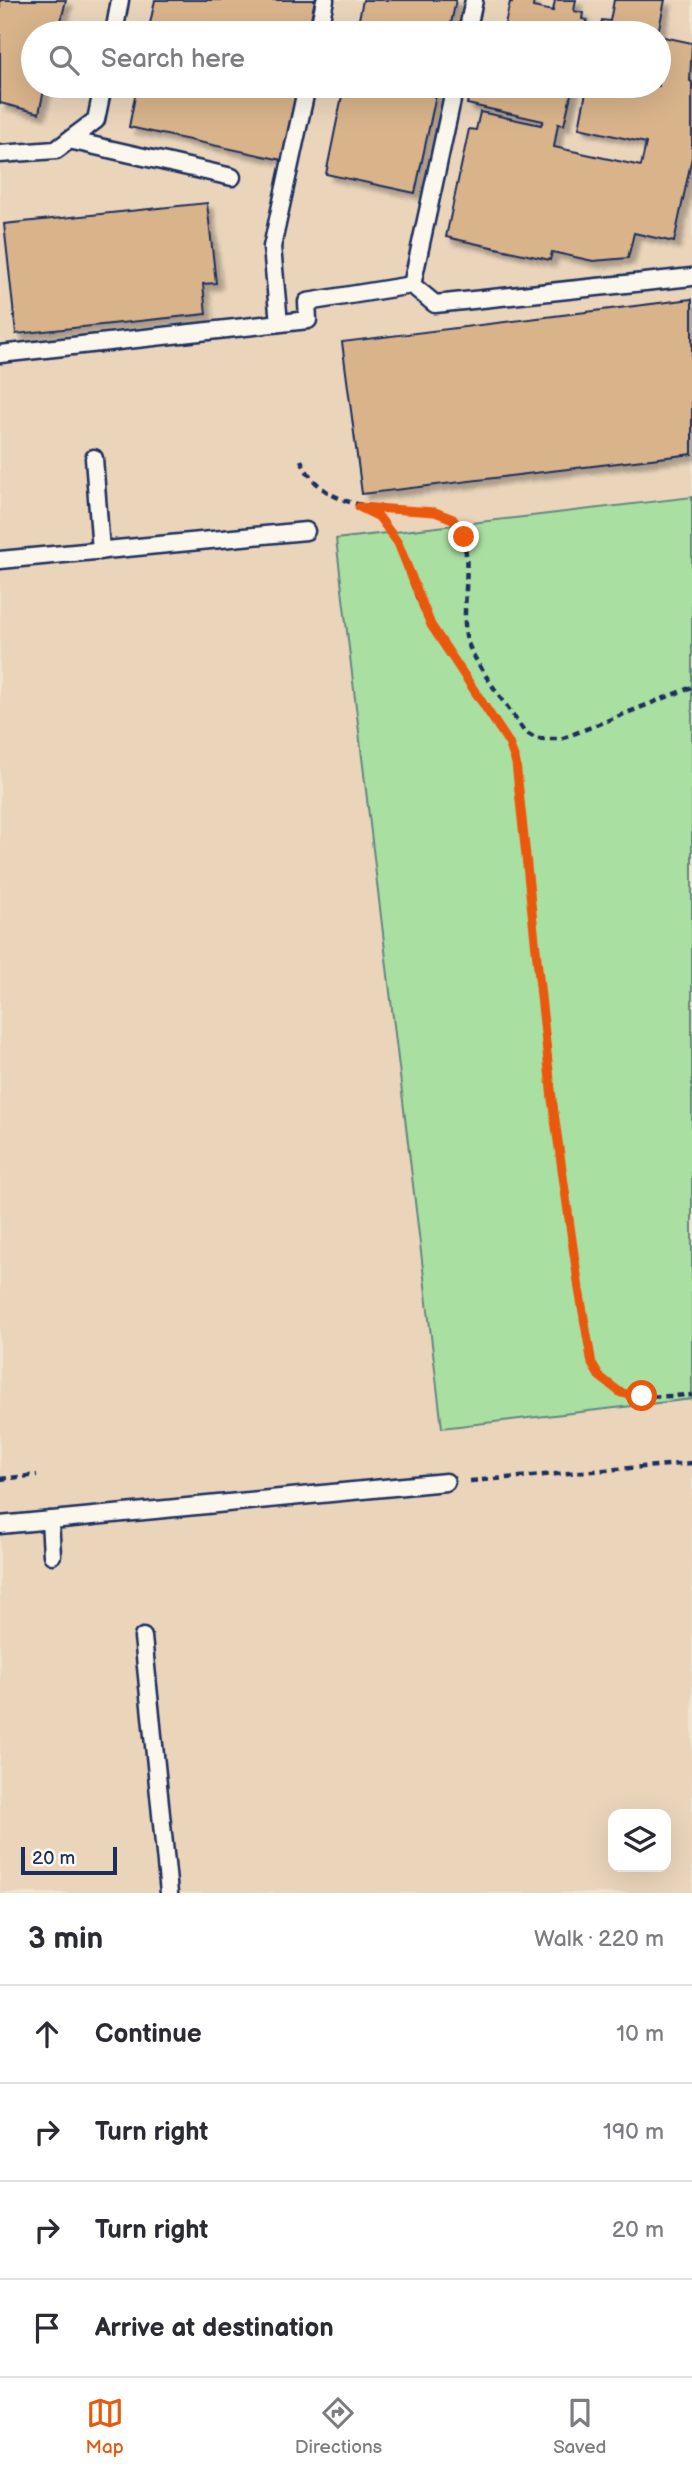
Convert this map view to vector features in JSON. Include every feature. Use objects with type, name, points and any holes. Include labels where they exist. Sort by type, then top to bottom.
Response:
[{"type":"lane","points":[[116,21],[120,0]]},
{"type":"lane","points":[[321,21],[325,0]]},
{"type":"lane","points":[[470,21],[474,0]]},
{"type":"lane","points":[[0,154],[56,150],[96,120],[101,98]]},
{"type":"lane","points":[[279,323],[272,247],[304,98]]},
{"type":"lane","points":[[412,285],[452,98]]},
{"type":"lane","points":[[69,140],[232,177]]},
{"type":"lane","points":[[0,354],[308,320],[307,302],[412,285],[435,304],[692,277]]},
{"type":"lane","points":[[94,458],[101,551]]},
{"type":"lane","points":[[0,560],[306,531]]},
{"type":"lane","points":[[0,1525],[446,1482]]},
{"type":"lane","points":[[50,1520],[52,1555]]},
{"type":"lane","points":[[143,1637],[169,1893]]},
{"type":"path","points":[[301,460],[308,476],[320,487],[379,517],[398,543],[431,625],[509,743],[516,763],[552,1099],[592,1364],[599,1376],[621,1393],[642,1396],[692,1395]]},
{"type":"path","points":[[359,507],[435,512],[453,519],[464,537],[466,637],[473,654],[524,731],[536,738],[561,739],[692,687]]},
{"type":"path","points":[[446,1482],[692,1464]]},
{"type":"path","points":[[0,1479],[37,1475]]},
{"type":"shaded area","points":[[0,0],[692,0],[692,1893],[0,1893]]},
{"type":"green space","points":[[692,497],[692,1399],[442,1428],[336,539]]},
{"type":"building","points":[[0,0],[66,0],[61,21],[21,21],[21,98],[42,98],[39,113],[0,103]]},
{"type":"building","points":[[155,0],[315,0],[311,21],[151,21]]},
{"type":"building","points":[[363,0],[456,0],[452,21],[359,21]]},
{"type":"building","points":[[512,0],[534,0],[533,7],[553,11],[555,0],[576,0],[574,11],[583,13],[582,19],[587,21],[506,21],[510,2],[512,3]]},
{"type":"building","points":[[614,0],[665,0],[661,21],[610,21]]},
{"type":"building","points":[[671,39],[692,43],[692,157],[674,242],[634,233],[628,258],[593,261],[552,252],[550,260],[446,237],[469,129],[476,130],[480,112],[541,125],[543,121],[467,104],[468,98],[570,98],[564,125],[558,124],[554,147],[641,166],[646,143],[579,128],[585,98],[671,98]]},
{"type":"building","points":[[135,98],[295,98],[282,160],[129,127]]},
{"type":"building","points":[[342,98],[435,98],[415,193],[326,174]]},
{"type":"building","points":[[207,203],[216,283],[203,284],[206,314],[16,334],[4,224]]},
{"type":"building","points":[[692,299],[692,454],[362,494],[342,342]]},
{"type":"route","points":[[464,537],[453,519],[435,512],[359,507],[379,517],[398,543],[419,601],[431,625],[509,743],[516,763],[552,1099],[592,1364],[599,1376],[621,1393],[642,1396]]}]
